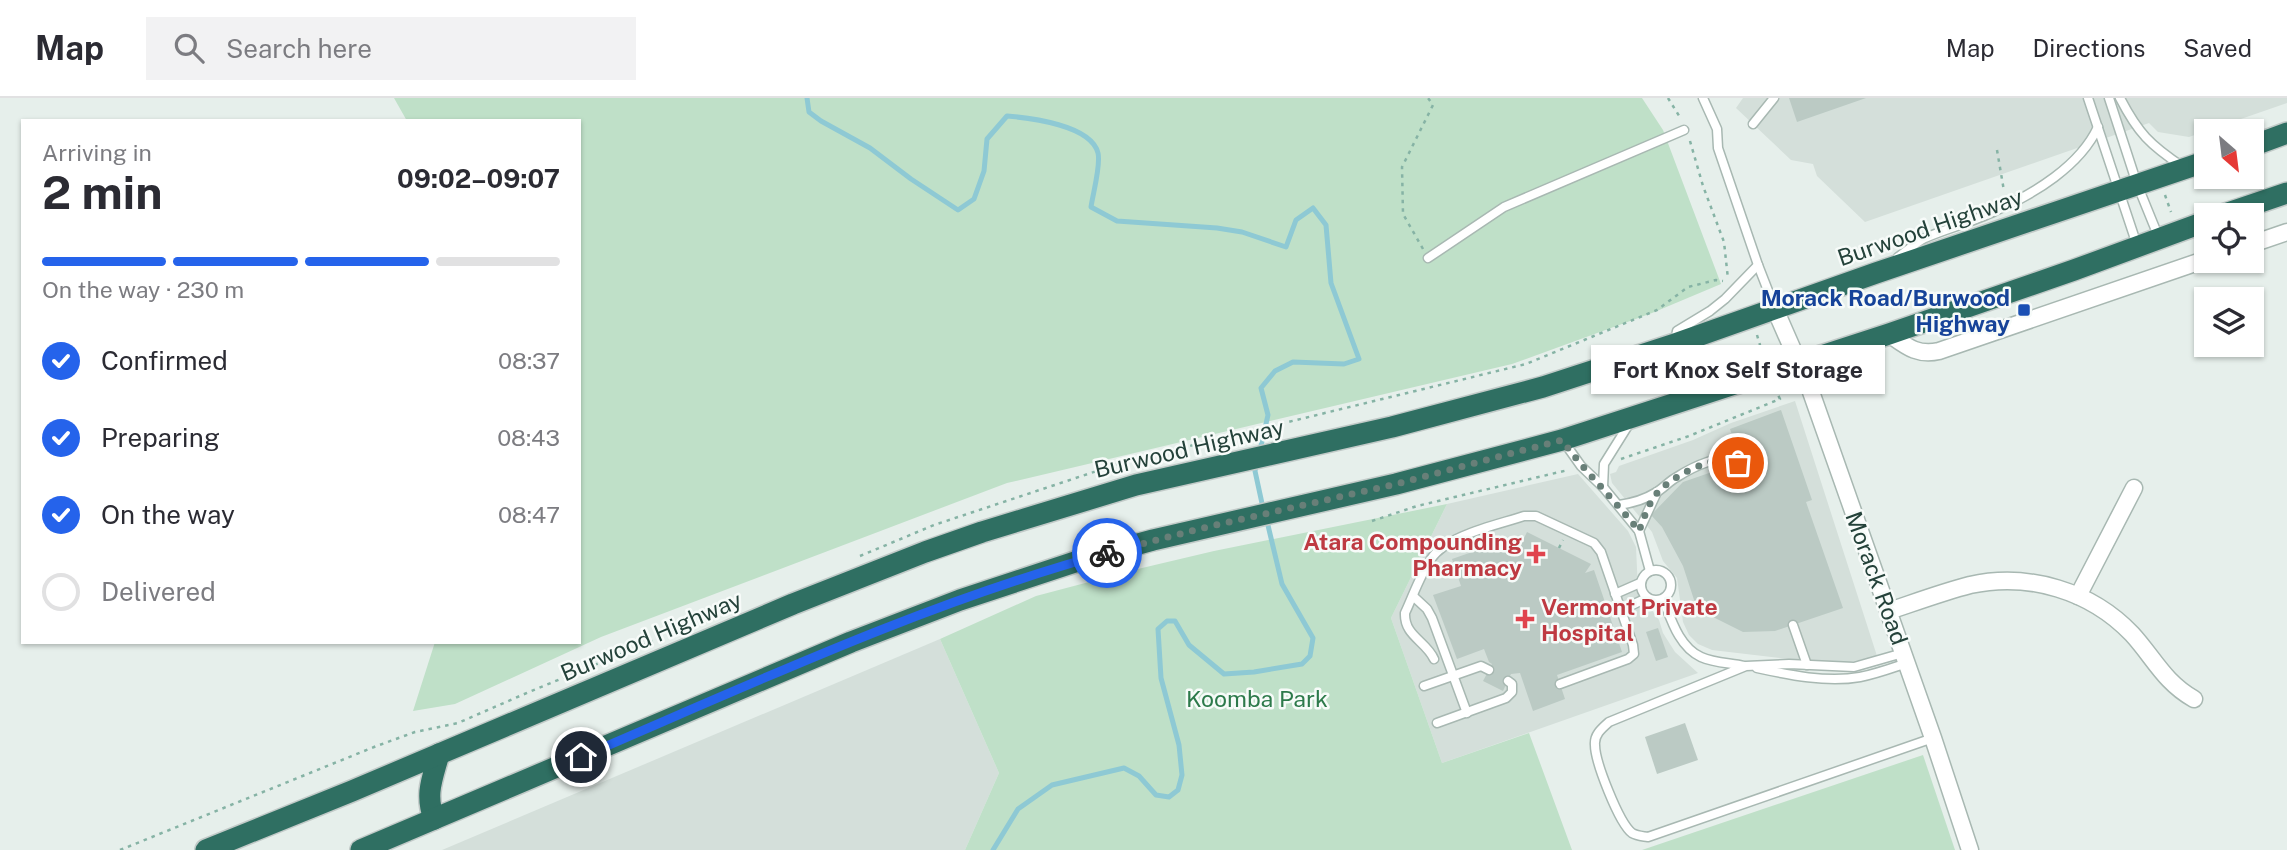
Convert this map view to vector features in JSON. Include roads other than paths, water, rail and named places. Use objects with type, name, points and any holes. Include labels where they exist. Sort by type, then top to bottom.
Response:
[{"type":"highway","points":[[2264,142],[2287,133]]},
{"type":"highway","name":"Burwood Highway","points":[[206,850],[793,604],[925,552],[1136,485],[1317,445],[1487,403],[1675,344],[2194,165]]},
{"type":"highway","points":[[2257,203],[2287,193]]},
{"type":"highway","points":[[361,850],[908,618],[1087,558],[1203,528],[1314,504],[1562,440],[1889,334],[2194,225]]},
{"type":"highway","points":[[434,820],[429,806],[428,790],[439,754]]},
{"type":"street","points":[[2264,240],[2287,232]]},
{"type":"street","points":[[1889,334],[1908,348],[1926,354],[1939,351],[2194,263]]},
{"type":"street","name":"Morack Road","points":[[1775,309],[1799,364],[1889,611],[1970,850]]},
{"type":"street","points":[[2078,596],[2134,488]]},
{"type":"street","points":[[1889,611],[1948,591],[1998,581],[2032,582],[2055,587],[2078,596],[2115,619],[2131,634],[2170,682],[2194,699]]},
{"type":"lane","points":[[1703,98],[1717,129],[1718,148],[1775,309]]},
{"type":"lane","points":[[1753,124],[1774,98]]},
{"type":"lane","points":[[2088,98],[2098,127],[2128,187],[2159,238]]},
{"type":"lane","points":[[2109,98],[2128,187],[2137,246]]},
{"type":"lane","points":[[2120,98],[2131,120],[2146,139],[2185,168]]},
{"type":"lane","points":[[1876,273],[1922,239],[1996,211],[2042,185],[2074,161],[2094,137],[2098,127]]},
{"type":"lane","points":[[1428,258],[1504,208],[1684,130]]},
{"type":"lane","points":[[1675,344],[1677,331],[1725,299],[1758,265]]},
{"type":"lane","points":[[1603,487],[1604,464],[1633,417]]},
{"type":"lane","points":[[1562,440],[1581,466],[1603,487],[1639,531],[1650,571]]},
{"type":"lane","points":[[1619,505],[1636,502],[1657,492],[1691,470],[1727,458],[1738,463]]},
{"type":"lane","points":[[1639,531],[1657,492]]},
{"type":"lane","points":[[1433,659],[1426,645],[1412,635],[1405,621],[1405,613],[1430,560],[1440,548],[1451,541],[1524,516],[1536,516],[1594,543],[1601,552],[1633,645],[1634,654],[1628,659],[1606,663],[1563,683],[1562,673]]},
{"type":"lane","points":[[1621,610],[1647,598],[1662,599],[1670,590],[1669,577],[1660,570],[1645,574],[1640,583],[1640,589],[1647,598]]},
{"type":"lane","points":[[1615,594],[1640,583]]},
{"type":"lane","points":[[1413,596],[1432,618],[1467,713]]},
{"type":"lane","points":[[1662,599],[1680,638],[1700,657],[1789,675],[1837,678],[1859,677],[1905,658]]},
{"type":"lane","points":[[1793,625],[1807,665]]},
{"type":"lane","points":[[1905,658],[1854,667],[1746,666],[1609,723],[1597,733],[1595,746],[1602,771],[1626,827],[1635,835],[1648,837],[1933,738]]},
{"type":"lane","points":[[1424,686],[1480,666],[1489,670]]},
{"type":"lane","points":[[1437,723],[1506,698],[1512,692],[1512,684],[1508,681]]},
{"type":"waterway","points":[[807,98],[809,112],[821,121],[870,148],[958,210],[974,199],[984,171],[987,139],[1007,116],[1058,125],[1084,136],[1093,143],[1098,153],[1098,165],[1091,207],[1117,221],[1217,228],[1242,232],[1286,247],[1296,220],[1313,208],[1326,225],[1331,283],[1359,359],[1344,364],[1293,362],[1275,371],[1261,388],[1268,415],[1260,450]]},
{"type":"waterway","points":[[1257,463],[1255,471],[1263,508]]},
{"type":"waterway","points":[[993,850],[1018,809],[1052,785],[1124,768],[1139,776],[1156,795],[1169,797],[1178,790],[1182,775],[1179,745],[1161,678],[1158,629],[1167,621],[1175,621],[1189,645],[1224,674],[1302,664],[1310,656],[1313,638],[1282,584],[1266,517]]},
{"type":"place","name":"Morack Road/Burwood Highway","points":[[2024,310]]},
{"type":"place","name":"Fort Knox Self Storage","points":[[1738,463]]},
{"type":"place","name":"Atara Compounding Pharmacy","points":[[1536,554]]},
{"type":"place","name":"Vermont Private Hospital","points":[[1525,619]]},
{"type":"park label","name":"Koomba Park","points":[[1257,698]]}]
